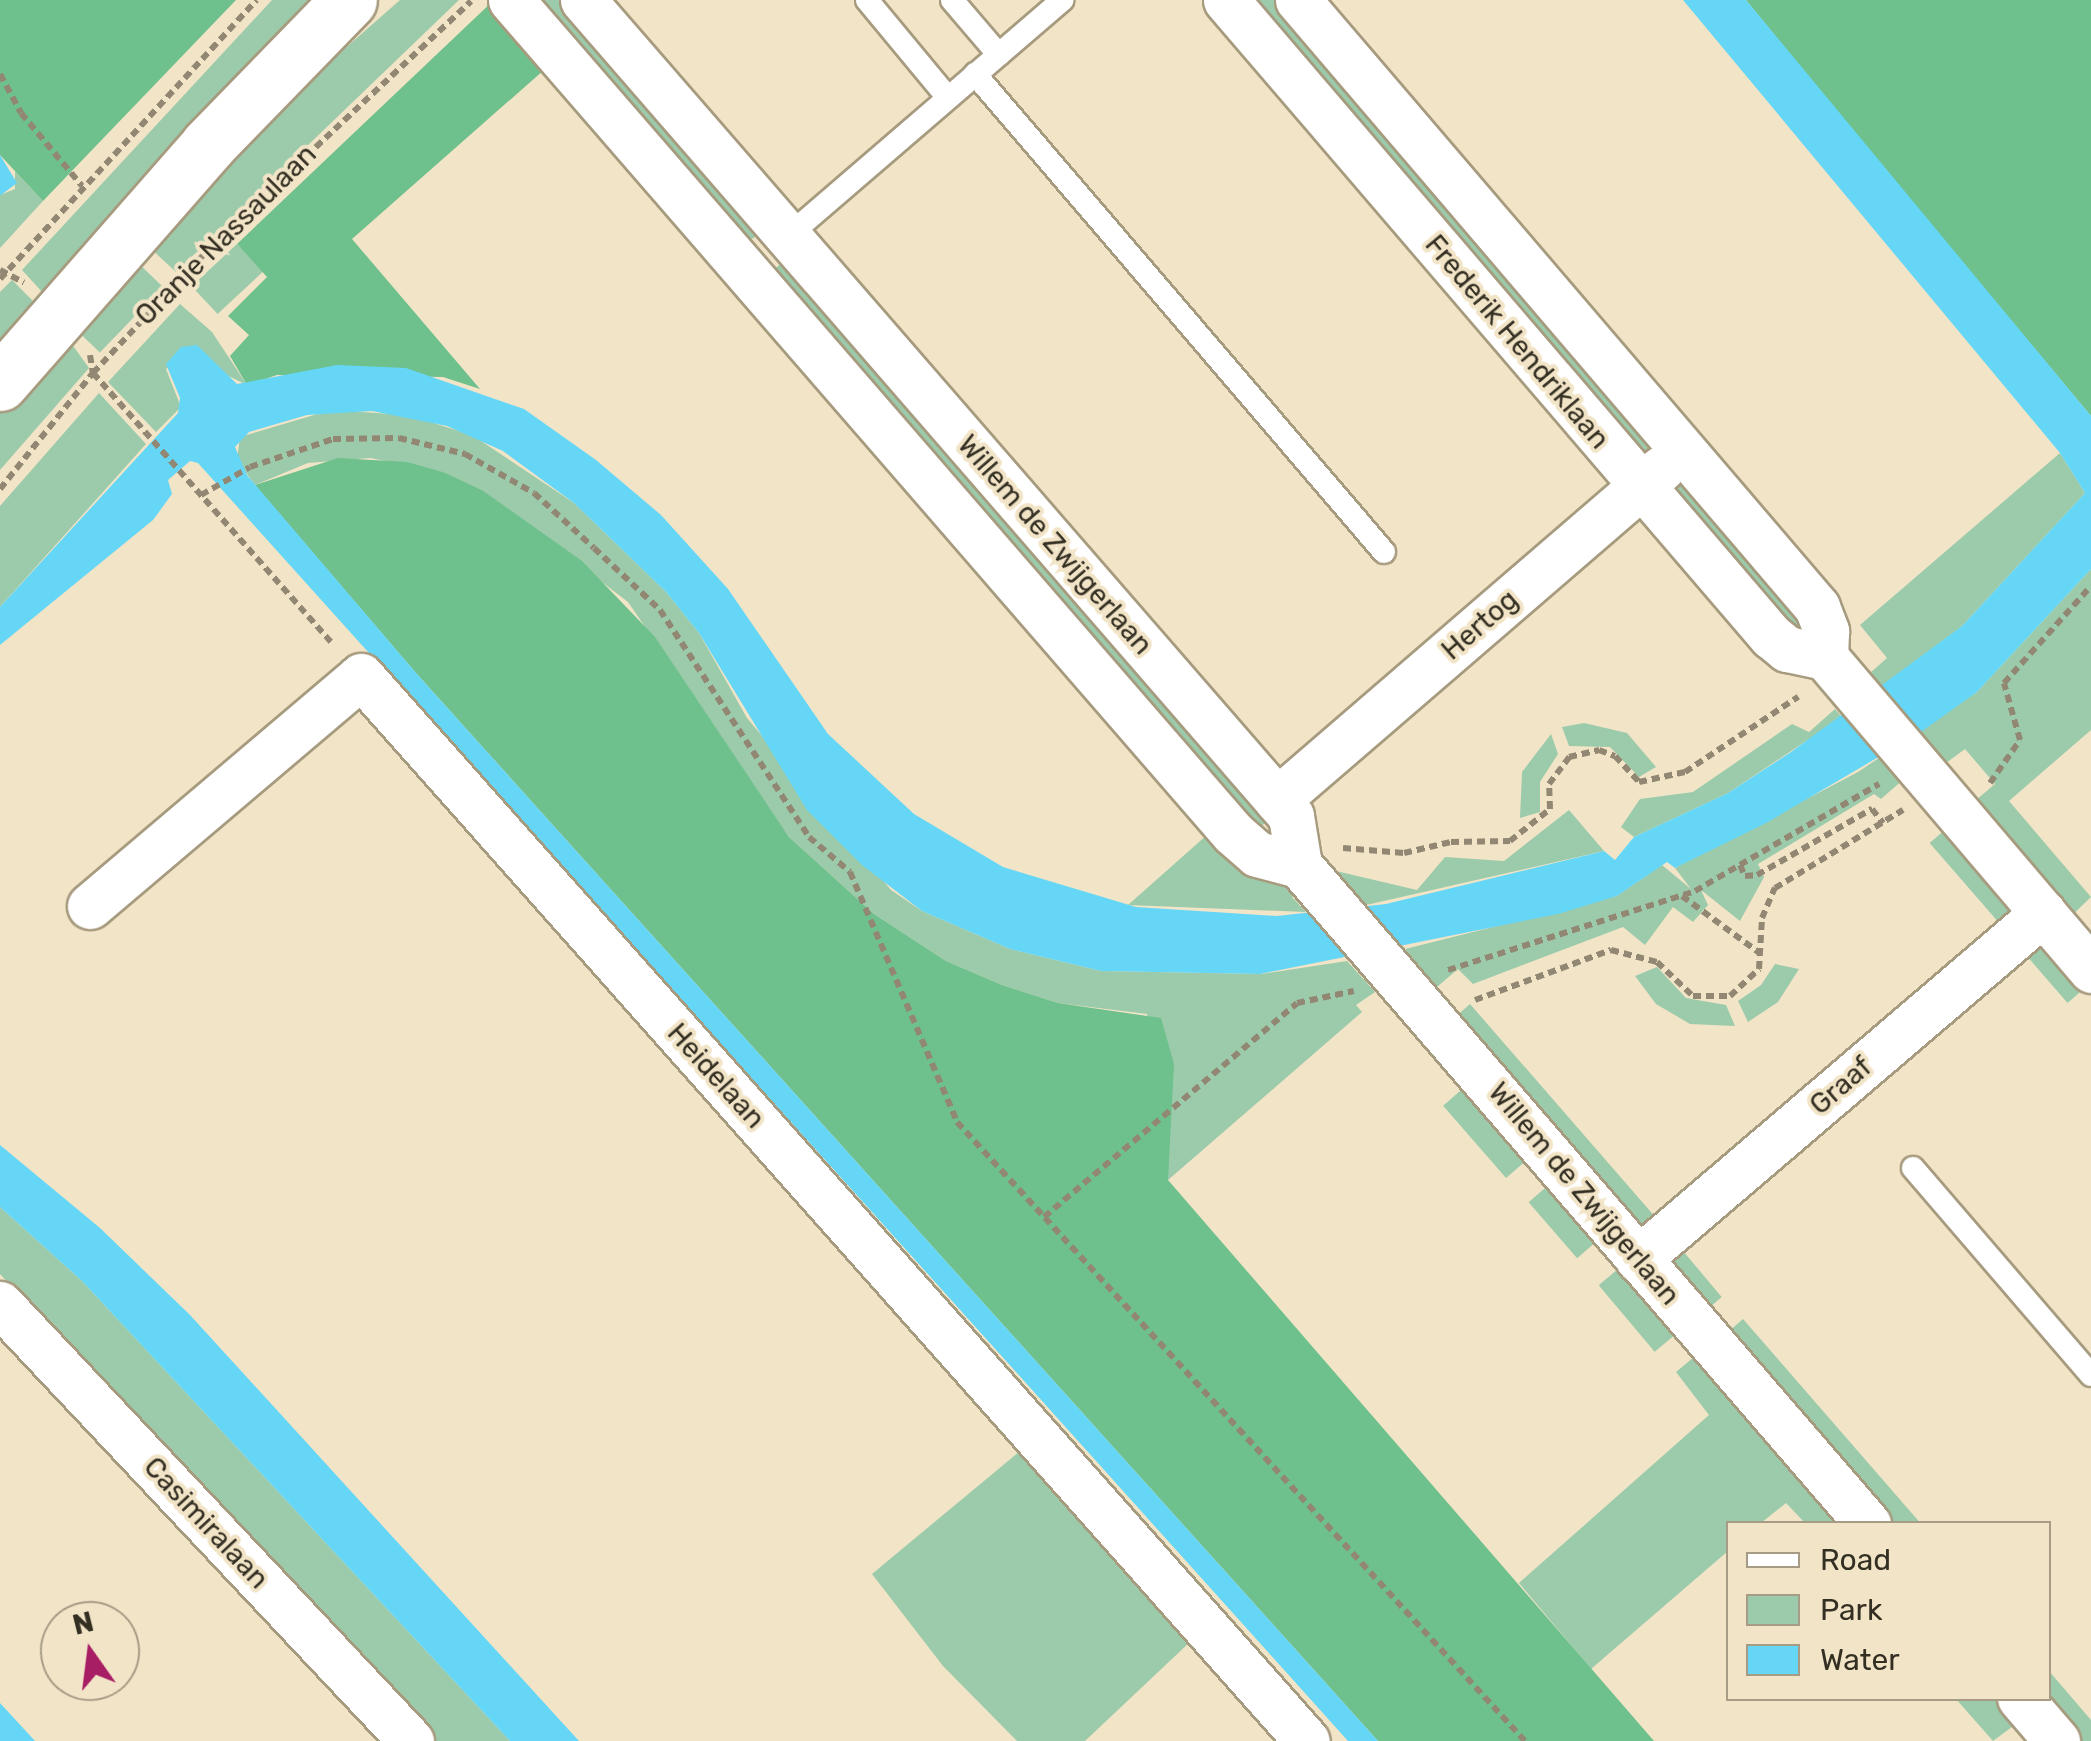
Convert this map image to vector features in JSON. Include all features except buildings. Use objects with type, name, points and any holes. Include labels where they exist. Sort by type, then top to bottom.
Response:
[{"type":"street","name":"Willem de Zwijgerlaan","points":[[511,0],[1233,833],[1257,854],[1309,876],[1446,996],[1638,1259],[1865,1521]]},
{"type":"street","name":"Willem de Zwijgerlaan","points":[[583,0],[1283,795],[1309,876]]},
{"type":"street","name":"Frederik Hendriklaan","points":[[1226,0],[1771,636],[1787,649],[1838,673]]},
{"type":"street","name":"Frederik Hendriklaan","points":[[1298,0],[1817,607],[1838,673]]},
{"type":"street","points":[[0,382],[208,145],[347,8]]},
{"type":"street","points":[[748,272],[788,236]]},
{"type":"street","name":"Hertog","points":[[1283,795],[1683,449]]},
{"type":"street","points":[[1838,673],[1903,793],[1957,813],[2091,970]]},
{"type":"street","points":[[90,906],[361,676]]},
{"type":"street","name":"Heidelaan","points":[[361,676],[1307,1741]]},
{"type":"street","name":"Graaf","points":[[1638,1259],[2043,913]]},
{"type":"street","name":"Casimiralaan","points":[[0,1304],[412,1741]]},
{"type":"street","points":[[2023,1701],[2057,1741]]},
{"type":"lane","points":[[867,0],[948,98]]},
{"type":"lane","points":[[952,0],[999,54]]},
{"type":"lane","points":[[788,236],[1062,0]]},
{"type":"lane","points":[[975,74],[1384,552]]},
{"type":"lane","points":[[1913,1168],[2091,1375]]},
{"type":"path","points":[[2,274],[257,0]]},
{"type":"path","name":"Oranje Nassaulaan","points":[[0,488],[93,373],[235,222],[472,0]]},
{"type":"path","points":[[0,74],[21,114],[82,186]]},
{"type":"path","points":[[93,373],[361,676]]},
{"type":"path","points":[[201,495],[250,468],[333,439],[399,438],[465,454],[534,494],[660,610],[809,837],[850,872],[957,1122],[1526,1741]]},
{"type":"path","points":[[1903,793],[1883,823],[1775,888],[1762,918],[1762,955],[1754,979],[1716,999],[1680,989],[1658,962],[1610,950],[1446,996],[1442,972],[1682,896],[1883,782],[1903,793],[1927,838],[2002,772],[2020,740],[2004,684],[2091,586]]},
{"type":"path","points":[[1283,795],[1334,843],[1351,850],[1404,854],[1451,842],[1510,841],[1550,809],[1549,784],[1569,757],[1599,750],[1615,756],[1639,782],[1685,772],[1838,673]]},
{"type":"path","points":[[1740,865],[1745,876],[1757,876],[1872,809],[1883,823]]},
{"type":"path","points":[[1682,896],[1762,955]]},
{"type":"path","points":[[1044,1217],[1297,1003],[1360,990],[1365,996]]},
{"type":"green space","points":[[0,0],[236,0],[43,201],[0,155]]},
{"type":"green space","points":[[272,0],[323,0],[43,293],[22,270]]},
{"type":"green space","points":[[400,0],[459,0],[176,272],[148,246],[292,95]]},
{"type":"green space","points":[[494,0],[553,62],[352,239],[480,389],[443,377],[277,375],[247,385],[230,356],[249,335],[228,316],[267,277],[237,244]]},
{"type":"green space","points":[[525,0],[570,0],[757,234],[754,238],[745,241]]},
{"type":"green space","points":[[1241,0],[1285,0],[1652,444],[1646,452],[1637,455]]},
{"type":"green space","points":[[1746,0],[2091,0],[2091,416],[1875,158]]},
{"type":"green space","points":[[15,171],[43,201],[0,248],[0,195],[15,189]]},
{"type":"green space","points":[[237,244],[263,272],[218,314],[192,286]]},
{"type":"green space","points":[[135,260],[163,287],[100,353],[72,325]]},
{"type":"green space","points":[[783,262],[1269,816],[1266,823],[1257,828],[773,270]]},
{"type":"green space","points":[[12,280],[35,303],[0,343],[0,292]]},
{"type":"green space","points":[[180,304],[212,332],[247,385],[218,371],[197,345],[166,369],[181,407],[156,432],[108,382]]},
{"type":"green space","points":[[66,336],[89,368],[0,470],[0,412]]},
{"type":"green space","points":[[99,393],[146,444],[0,607],[0,506]]},
{"type":"green space","points":[[331,410],[407,415],[472,435],[574,503],[666,592],[699,633],[747,718],[891,890],[922,911],[1010,949],[1101,971],[1261,974],[1347,961],[1375,992],[1356,1005],[1362,1012],[1168,1180],[1147,1014],[1058,1003],[1002,985],[946,961],[874,914],[789,837],[628,602],[482,490],[446,473],[370,458],[308,463],[255,485],[237,460],[240,437]]},
{"type":"green space","points":[[2060,453],[2085,493],[1962,626],[1881,687],[1870,673],[1887,658],[1860,625]]},
{"type":"green space","points":[[338,458],[407,462],[446,473],[482,490],[582,561],[655,637],[789,837],[874,914],[946,961],[1002,985],[1058,1003],[1161,1018],[1174,1064],[1168,1180],[1654,1741],[1378,1741],[416,673],[255,485]]},
{"type":"green space","points":[[1678,478],[1809,616],[1798,641],[1668,487]]},
{"type":"green space","points":[[2091,569],[2091,730],[2009,801],[2091,897],[2067,920],[1969,806],[1995,784],[1965,749],[1946,763],[1936,751],[1881,799],[1874,794],[1758,864],[1764,877],[1740,921],[1701,890],[1708,905],[1693,922],[1673,907],[1645,945],[1623,927],[1473,984],[1458,969],[1437,987],[1405,949],[1617,896],[1662,865],[1691,889],[1675,868],[1858,772],[1977,692]]},
{"type":"green space","points":[[1835,709],[1842,717],[1728,793],[1634,837],[1621,827],[1640,799],[1693,792],[1792,724],[1809,732]]},
{"type":"green space","points":[[1584,723],[1627,733],[1656,767],[1639,777],[1610,747],[1569,746],[1562,727]]},
{"type":"green space","points":[[1551,734],[1558,754],[1540,782],[1540,812],[1520,818],[1522,772]]},
{"type":"green space","points":[[1569,810],[1604,851],[1366,905],[1336,871],[1417,890],[1445,857],[1504,861]]},
{"type":"green space","points":[[1947,828],[2019,910],[2001,925],[1930,843]]},
{"type":"green space","points":[[1208,834],[1299,890],[1292,897],[1306,912],[1128,905]]},
{"type":"green space","points":[[2039,935],[2085,988],[2068,1003],[2022,950]]},
{"type":"green space","points":[[1775,964],[1799,969],[1778,1002],[1748,1022],[1738,1001],[1761,985]]},
{"type":"green space","points":[[1657,967],[1686,998],[1726,1005],[1735,1026],[1690,1024],[1656,1004],[1635,976]]},
{"type":"green space","points":[[1470,1004],[1657,1219],[1640,1234],[1453,1019]]},
{"type":"green space","points":[[1468,1084],[1531,1156],[1506,1178],[1443,1106]]},
{"type":"green space","points":[[1552,1182],[1601,1238],[1577,1258],[1529,1202]]},
{"type":"green space","points":[[0,1207],[82,1281],[510,1741],[432,1741],[0,1274]]},
{"type":"green space","points":[[1678,1245],[1722,1297],[1704,1312],[1660,1260]]},
{"type":"green space","points":[[1624,1264],[1680,1331],[1655,1352],[1599,1285]]},
{"type":"green space","points":[[1743,1319],[1919,1521],[1888,1521],[1726,1334]]},
{"type":"green space","points":[[1700,1352],[1838,1521],[1803,1521],[1786,1503],[1764,1521],[1726,1521],[1726,1553],[1591,1669],[1519,1583],[1709,1415],[1676,1372]]},
{"type":"green space","points":[[1020,1451],[1191,1641],[1085,1741],[1017,1741],[943,1666],[872,1574]]},
{"type":"green space","points":[[2051,1673],[2091,1720],[2091,1741],[2077,1741],[2050,1701]]},
{"type":"green space","points":[[1958,1701],[2002,1701],[2020,1721],[1993,1741]]},
{"type":"water","points":[[1683,0],[1746,0],[2091,416],[2091,569],[1977,692],[1921,732],[1768,822],[1675,868],[1667,862],[1617,896],[1558,914],[1260,974],[1101,971],[1010,949],[922,911],[862,865],[807,810],[699,633],[666,592],[574,503],[503,451],[447,426],[372,411],[307,415],[249,432],[235,447],[247,475],[416,673],[1378,1741],[1348,1741],[198,463],[190,461],[168,480],[172,494],[153,520],[0,645],[0,607],[178,413],[180,398],[166,364],[181,347],[197,345],[237,384],[337,365],[406,368],[524,409],[596,460],[661,515],[728,589],[828,734],[914,814],[1003,867],[1136,907],[1277,916],[1386,904],[1604,851],[1615,860],[1634,837],[1728,793],[1791,752],[1962,626],[2085,493],[2060,453]]},
{"type":"water","points":[[0,155],[17,183],[1,195],[0,195]]},
{"type":"water","points":[[0,1145],[100,1228],[190,1315],[579,1741],[510,1741],[82,1281],[0,1207]]},
{"type":"water","points":[[0,1703],[35,1741],[0,1741]]}]
